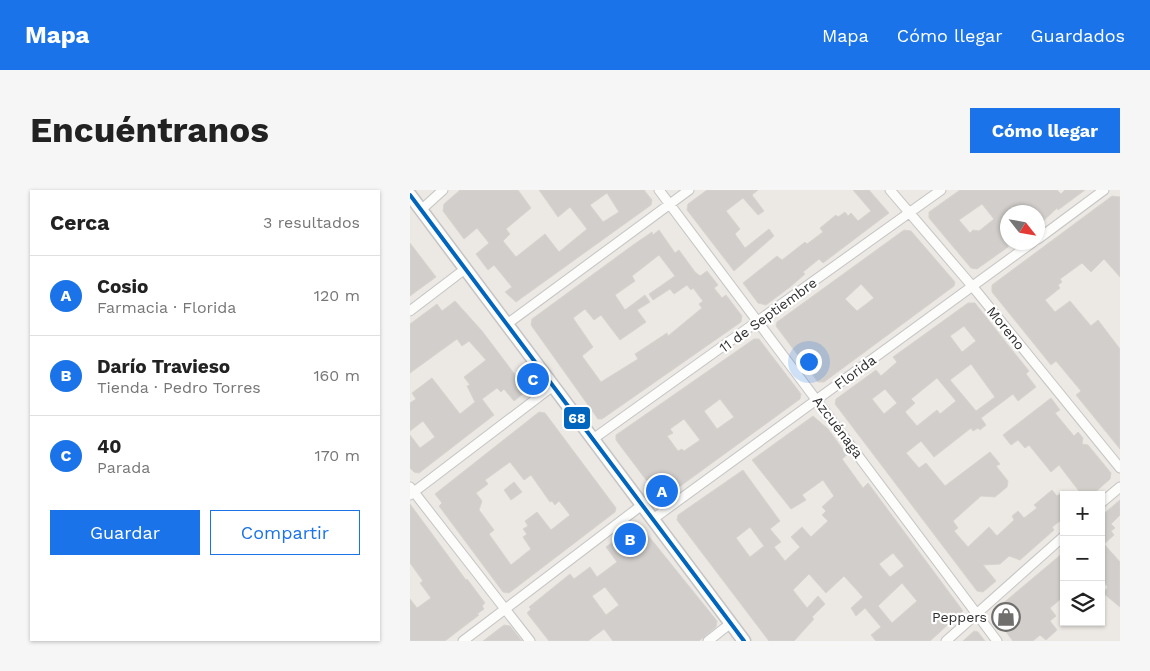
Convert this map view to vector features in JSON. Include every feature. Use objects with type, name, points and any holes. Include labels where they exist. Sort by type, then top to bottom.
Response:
[{"type":"main road","points":[[410,195],[744,641]]},
{"type":"street","points":[[421,210],[443,190]]},
{"type":"street","name":"Azcuénaga","points":[[659,190],[997,641]]},
{"type":"street","points":[[507,324],[690,190]]},
{"type":"street","name":"Moreno","points":[[890,190],[973,287],[1120,468]]},
{"type":"street","name":"11 de Septiembre","points":[[593,439],[942,190]]},
{"type":"street","points":[[1045,234],[1104,190]]},
{"type":"street","name":"Florida","points":[[653,520],[1022,250]]},
{"type":"street","points":[[410,310],[465,269]]},
{"type":"street","points":[[530,641],[411,491],[553,386]]},
{"type":"street","points":[[1105,500],[1120,487]]},
{"type":"street","points":[[463,641],[642,505]]},
{"type":"street","points":[[946,641],[1060,540]]},
{"type":"street","points":[[708,641],[731,623]]},
{"type":"building","points":[[460,190],[518,190],[531,208],[506,229],[510,234],[503,241],[516,257],[545,234],[559,252],[587,229],[570,207],[558,217],[539,190],[644,190],[652,200],[651,205],[516,302],[505,292],[512,287],[494,265],[488,270],[476,254],[489,243],[477,228],[464,239],[443,211],[444,204]],"holes":[[[607,193],[619,212],[603,222],[590,205]]]},
{"type":"building","points":[[707,190],[758,190],[752,195],[764,211],[758,215],[743,198],[726,211],[740,229],[735,234],[745,248],[769,229],[774,236],[734,271],[687,210],[688,204]]},
{"type":"building","points":[[853,190],[869,190],[889,213],[823,263],[819,259],[803,272],[805,274],[766,305],[758,303],[743,283],[777,256],[782,260],[805,242],[807,244],[823,232],[820,228],[836,215],[838,217],[845,212],[848,216],[851,213],[858,221],[871,211]]},
{"type":"building","points":[[960,190],[1057,190],[1061,194],[1065,190],[1085,190],[1058,210],[1057,208],[1045,219],[1045,205],[1000,205],[1000,250],[1004,250],[977,269],[971,268],[929,218],[929,212]],"holes":[[[982,204],[994,219],[979,231],[973,230],[970,233],[959,220]]]},
{"type":"building","points":[[1112,196],[1120,197],[1120,277],[1104,259],[1091,272],[1082,263],[1060,279],[1062,282],[1058,285],[1060,288],[1045,300],[1055,312],[1070,301],[1091,326],[1098,320],[1120,349],[1120,449],[1076,395],[1081,391],[1056,361],[1051,365],[992,292],[992,285],[1039,250],[1045,250],[1045,246]]},
{"type":"building","points":[[659,230],[675,253],[679,250],[700,276],[707,271],[718,285],[714,288],[722,298],[726,295],[742,316],[741,322],[602,419],[598,419],[531,325],[532,319],[633,245],[652,232],[653,235]],"holes":[[[659,255],[675,276],[649,294],[653,300],[670,289],[674,294],[687,285],[691,290],[693,288],[703,301],[699,304],[702,308],[668,336],[667,333],[635,354],[638,359],[601,382],[582,356],[593,347],[573,318],[585,309],[594,320],[601,315],[620,340],[646,322],[637,310],[650,302],[645,295],[625,310],[615,295],[635,281],[632,276]]]},
{"type":"building","points":[[904,230],[911,231],[955,282],[954,286],[824,382],[818,382],[776,326],[777,322]],"holes":[[[861,284],[874,298],[857,311],[845,299]]]},
{"type":"building","points":[[410,243],[436,277],[410,296]]},
{"type":"building","points":[[455,301],[482,331],[519,380],[524,393],[514,401],[504,389],[501,392],[497,388],[482,399],[494,415],[419,473],[414,472],[410,468],[410,435],[420,448],[435,437],[423,421],[410,431],[410,403],[416,399],[412,393],[432,378],[460,414],[475,402],[467,386],[470,385],[464,377],[486,360],[469,341],[462,346],[457,339],[410,373],[410,324],[437,304],[442,311]]},
{"type":"building","points":[[968,303],[975,303],[1029,371],[1026,374],[1036,387],[1018,401],[1013,394],[981,418],[986,425],[980,430],[978,428],[973,431],[971,428],[934,457],[921,441],[906,453],[919,468],[926,463],[945,486],[990,452],[1000,464],[996,466],[1008,481],[1007,487],[995,497],[981,496],[953,521],[958,528],[954,531],[968,547],[989,527],[997,536],[1014,520],[1012,516],[1018,511],[1024,518],[1037,508],[1034,505],[1052,490],[1057,496],[1060,494],[1060,521],[1052,527],[1054,530],[1020,560],[1009,556],[1000,564],[983,565],[996,581],[983,592],[977,591],[835,404],[836,399],[876,370],[881,376],[897,362],[893,357]],"holes":[[[964,326],[976,341],[962,352],[950,336]],[[971,364],[995,397],[976,411],[950,380]],[[937,378],[956,401],[940,414],[937,410],[917,426],[905,412],[915,403],[911,399]],[[885,389],[897,403],[884,414],[872,399]]]},
{"type":"building","points":[[754,339],[759,339],[801,394],[800,399],[664,498],[659,497],[616,440],[616,435]],"holes":[[[720,399],[734,417],[717,429],[704,411]],[[684,419],[700,440],[684,451],[682,449],[678,451],[667,436],[673,433],[670,429]]]},
{"type":"building","points":[[1051,398],[1060,410],[1055,413],[1074,436],[1078,432],[1083,438],[1082,444],[1088,445],[1111,473],[1110,479],[1096,491],[1079,491],[1059,465],[1051,472],[1029,445],[1025,448],[1018,440],[1011,445],[1003,435]]},
{"type":"building","points":[[539,412],[545,413],[616,508],[615,512],[509,593],[503,592],[439,506],[442,503],[435,494]],"holes":[[[510,462],[524,480],[531,475],[550,502],[552,501],[555,505],[559,501],[570,515],[551,530],[537,512],[525,521],[528,526],[523,529],[527,534],[523,537],[531,549],[511,565],[489,534],[494,530],[479,510],[482,501],[476,493],[488,484],[485,480]]]},
{"type":"building","points":[[813,416],[828,429],[847,455],[842,459],[863,488],[868,483],[963,611],[930,641],[876,641],[871,635],[881,627],[865,608],[856,616],[851,608],[863,597],[844,576],[826,593],[809,574],[793,590],[807,608],[818,596],[825,604],[812,617],[814,619],[794,641],[769,641],[677,520],[678,515],[743,470],[780,521],[770,529],[781,542],[774,547],[785,561],[800,547],[791,537],[802,527],[811,537],[828,521],[822,515],[826,511],[822,507],[834,496],[823,480],[802,495],[806,500],[791,509],[752,460]],"holes":[[[750,527],[764,546],[750,557],[736,538]],[[893,553],[904,566],[890,577],[879,564]],[[902,583],[917,601],[892,623],[878,606]]]},
{"type":"building","points":[[514,482],[522,492],[511,500],[504,490]]},
{"type":"building","points":[[1120,500],[1120,515],[1111,524],[1115,528],[1111,531],[1114,535],[1105,543],[1105,536],[1105,513]]},
{"type":"building","points":[[410,504],[485,603],[482,606],[484,609],[477,614],[479,615],[445,641],[410,641],[410,599],[417,608],[431,598],[420,583],[423,581],[410,563]]},
{"type":"building","points":[[638,523],[717,621],[716,627],[699,641],[613,641],[604,629],[588,641],[549,641],[527,613],[531,609],[529,607],[570,574],[574,579],[590,567],[597,577],[617,562],[606,547]],"holes":[[[605,587],[619,605],[606,615],[592,596]]]},
{"type":"building","points":[[1105,545],[1120,562],[1120,607],[1105,595],[1108,587],[1105,584]]},
{"type":"building","points":[[1060,555],[1060,599],[1050,608],[1056,616],[1050,621],[1057,630],[1046,640],[1040,635],[1033,641],[1013,641],[994,616],[995,610]]},
{"type":"building","points":[[504,625],[510,626],[522,641],[483,641]]},
{"type":"building","points":[[974,631],[978,632],[985,641],[963,641]]},
{"type":"transit line","name":"68","points":[[410,195],[744,641]]},
{"type":"place","name":"40","points":[[533,379]]},
{"type":"place","name":"Cosio","points":[[662,491]]},
{"type":"place","name":"Darío Travieso","points":[[630,539]]},
{"type":"place","name":"Peppers","points":[[1006,617]]}]
